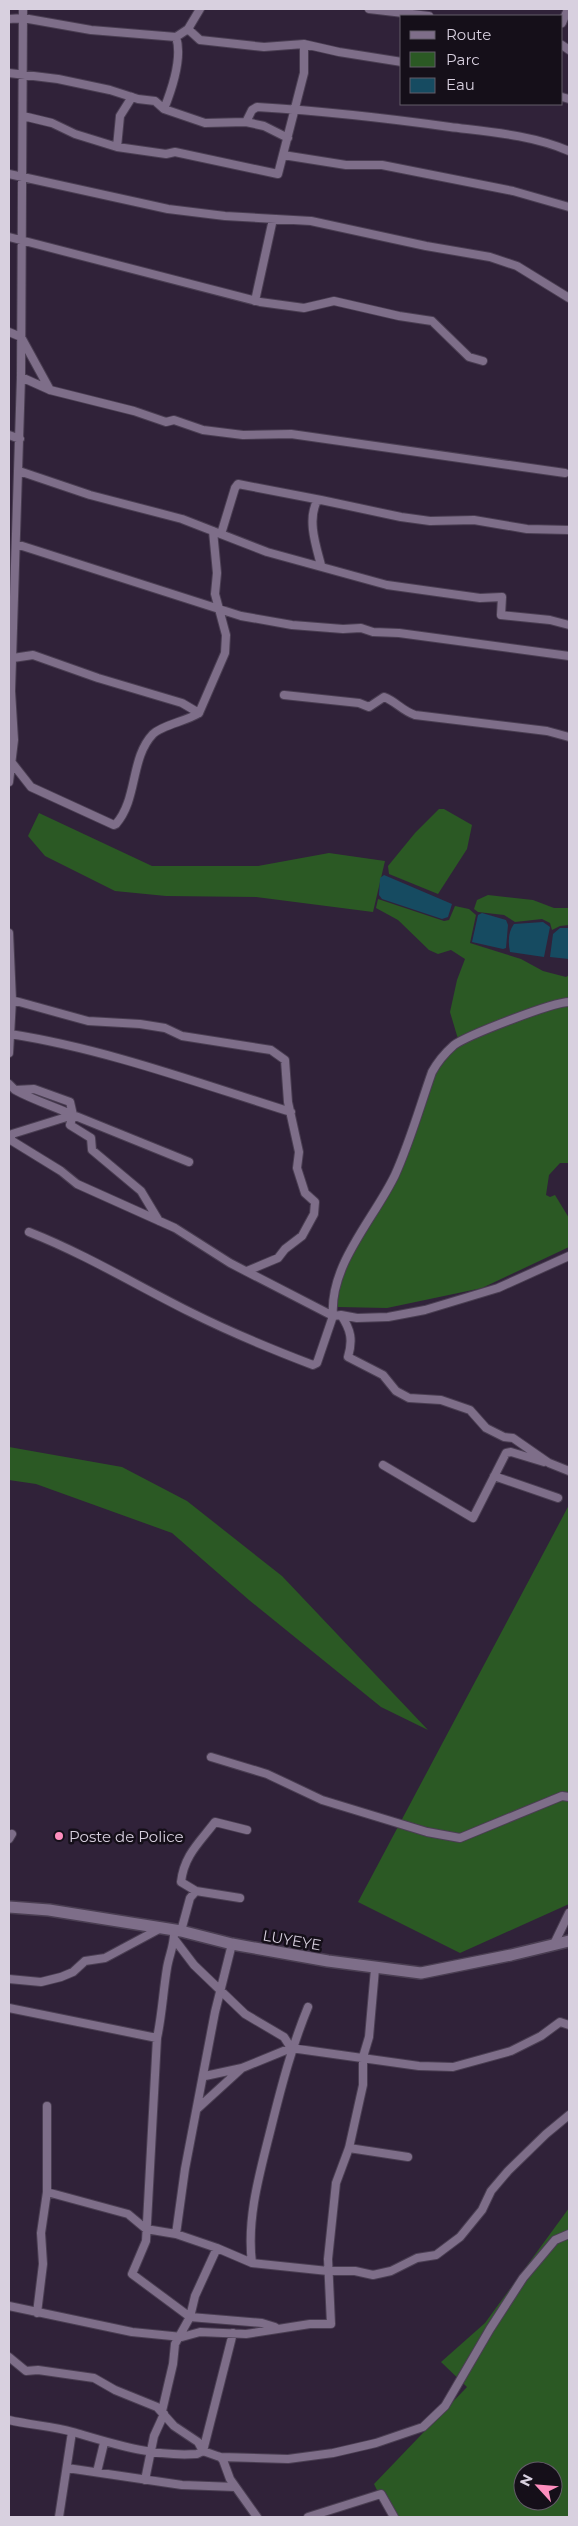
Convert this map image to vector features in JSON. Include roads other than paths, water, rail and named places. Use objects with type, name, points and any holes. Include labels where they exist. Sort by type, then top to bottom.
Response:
[{"type":"street","points":[[9,782],[9,759],[14,740],[12,692],[20,439],[23,9]]},
{"type":"street","points":[[9,19],[23,18],[91,30],[176,37],[188,29],[200,9]]},
{"type":"street","points":[[370,9],[421,15]]},
{"type":"street","points":[[563,21],[568,9]]},
{"type":"street","points":[[188,29],[200,40],[264,48],[304,44],[339,52],[400,62]]},
{"type":"street","points":[[164,109],[175,83],[179,53],[176,37]]},
{"type":"street","points":[[23,116],[52,122],[75,134],[117,147],[166,154],[175,152],[275,174],[279,171],[304,73],[304,44]]},
{"type":"street","points":[[9,73],[82,83],[132,97],[155,100],[164,109],[205,123],[246,122],[271,129],[288,138]]},
{"type":"street","points":[[117,147],[120,116],[132,97]]},
{"type":"street","points":[[246,122],[252,110],[257,107],[340,113],[493,132],[550,143],[569,151]]},
{"type":"street","points":[[283,156],[346,165],[382,164],[513,191],[569,207]]},
{"type":"street","points":[[9,174],[168,209],[225,216],[322,222],[388,238],[503,260],[532,274],[569,298]]},
{"type":"street","points":[[255,300],[273,219]]},
{"type":"street","points":[[9,237],[255,300],[304,308],[334,301],[399,316],[432,321],[469,357],[483,361]]},
{"type":"street","points":[[9,332],[21,337],[50,390]]},
{"type":"street","points":[[21,377],[50,390],[134,411],[166,422],[174,420],[203,430],[243,435],[291,434],[565,473]]},
{"type":"street","points":[[9,434],[20,439]]},
{"type":"street","points":[[19,471],[66,488],[182,519],[267,552],[321,565],[387,585],[480,598],[502,597],[501,615],[550,620],[569,625]]},
{"type":"street","points":[[221,534],[235,488],[238,484],[420,519],[450,522],[474,520],[527,529],[569,530]]},
{"type":"street","points":[[321,500],[317,501],[314,508],[313,525],[321,565]]},
{"type":"street","points":[[9,759],[31,787],[114,825],[124,810],[146,742],[155,732],[199,713],[224,652],[226,635],[215,594],[217,572],[213,531]]},
{"type":"street","points":[[16,544],[220,611],[292,625],[343,629],[361,628],[373,632],[399,633],[569,656]]},
{"type":"street","points":[[13,658],[33,655],[98,678],[182,703],[199,713]]},
{"type":"street","points":[[284,695],[359,703],[369,707],[384,697],[394,702],[403,711],[415,715],[547,731],[569,737]]},
{"type":"street","points":[[9,933],[12,1000],[9,1053]]},
{"type":"street","points":[[12,1000],[88,1021],[140,1024],[164,1028],[182,1036],[271,1050],[285,1060],[291,1112],[299,1152],[297,1168],[305,1193],[315,1202],[314,1214],[302,1236],[285,1249],[278,1258],[247,1271]]},
{"type":"street","points":[[29,1232],[68,1248],[205,1319],[313,1365],[317,1363],[337,1316],[332,1299],[340,1275],[355,1243],[394,1176],[432,1072],[440,1058],[456,1044],[508,1021],[569,1002]]},
{"type":"street","points":[[10,1034],[62,1043],[127,1060],[291,1112]]},
{"type":"street","points":[[12,1087],[30,1098],[189,1162]]},
{"type":"street","points":[[73,1114],[12,1134],[9,1140],[61,1171],[77,1184],[159,1220],[247,1271],[337,1316],[347,1324],[352,1340],[348,1356],[383,1375],[396,1390],[409,1398],[441,1400],[470,1410],[486,1428],[504,1437],[513,1438],[549,1463]]},
{"type":"street","points":[[73,1114],[70,1125],[91,1138],[92,1150],[141,1191],[159,1220]]},
{"type":"street","points":[[337,1316],[357,1318],[388,1317],[425,1310],[498,1288],[569,1256]]},
{"type":"street","points":[[384,1465],[473,1518],[504,1454],[508,1451],[569,1470]]},
{"type":"street","points":[[494,1476],[558,1498]]},
{"type":"street","points":[[211,1757],[267,1774],[322,1800],[427,1832],[460,1838],[562,1796],[569,1797]]},
{"type":"street","points":[[240,1898],[196,1890],[181,1882],[182,1873],[195,1844],[215,1822],[247,1830]]},
{"type":"street","points":[[196,1890],[190,1898],[176,1934],[167,1967],[162,2014],[157,2038],[146,2241],[132,2274],[190,2317],[262,2323],[278,2328]]},
{"type":"street","name":"LUYEYE","points":[[9,1907],[49,1910],[161,1928],[176,1934],[375,1969],[421,1972],[569,1941]]},
{"type":"street","points":[[554,1944],[569,1913]]},
{"type":"street","points":[[9,1979],[42,1982],[73,1972],[85,1961],[105,1958],[161,1928]]},
{"type":"street","points":[[176,1934],[194,1965],[245,2014],[284,2037],[291,2048]]},
{"type":"street","points":[[176,2234],[185,2169],[205,2076],[215,2012],[222,1991],[232,1944]]},
{"type":"street","points":[[9,2306],[36,2314],[132,2332],[178,2337],[200,2332],[246,2334],[278,2328],[331,2324],[328,2271],[336,2183],[349,2148],[363,2085],[363,2057],[369,2037],[375,1969]]},
{"type":"street","points":[[252,2263],[249,2241],[262,2162],[291,2048],[308,2007]]},
{"type":"street","points":[[9,2008],[157,2038]]},
{"type":"street","points":[[205,2076],[242,2068],[291,2048],[419,2066],[453,2067],[512,2051],[541,2036],[560,2022],[569,2025]]},
{"type":"street","points":[[197,2108],[242,2068]]},
{"type":"street","points":[[36,2314],[43,2264],[41,2233],[47,2192],[47,2106]]},
{"type":"street","points":[[47,2192],[128,2214],[146,2229],[176,2234],[217,2248],[252,2263],[328,2271],[355,2271],[373,2275],[391,2271],[417,2258],[436,2255],[468,2228],[482,2210],[491,2191],[508,2171],[546,2134],[569,2115]]},
{"type":"street","points":[[349,2148],[408,2157]]},
{"type":"street","points":[[9,2357],[26,2371],[38,2370],[94,2378],[115,2390],[158,2406],[174,2426],[198,2442],[203,2451],[220,2457],[275,2459],[306,2457],[376,2443],[423,2427],[445,2406],[490,2329],[523,2278],[555,2240],[569,2234]]},
{"type":"street","points":[[145,2480],[157,2425],[163,2413],[178,2337],[190,2317],[195,2296],[217,2248]]},
{"type":"street","points":[[9,2420],[72,2432],[104,2443],[150,2453],[195,2455],[203,2451],[233,2333]]},
{"type":"street","points":[[59,2517],[72,2432]]},
{"type":"street","points":[[97,2472],[104,2443]]},
{"type":"street","points":[[220,2457],[235,2487],[257,2517]]},
{"type":"street","points":[[67,2468],[194,2486],[235,2487]]},
{"type":"street","points":[[308,2517],[381,2494],[394,2517]]},
{"type":"water","points":[[384,875],[452,904],[448,917],[442,919],[382,899],[379,895],[380,878]]},
{"type":"water","points":[[482,913],[506,920],[508,925],[506,948],[503,949],[472,942],[478,915]]},
{"type":"water","points":[[543,922],[550,927],[544,957],[510,952],[509,938],[514,924]]},
{"type":"water","points":[[560,928],[569,928],[569,959],[550,957],[553,934]]},
{"type":"place","name":"Poste de Police","points":[[59,1836]]}]
